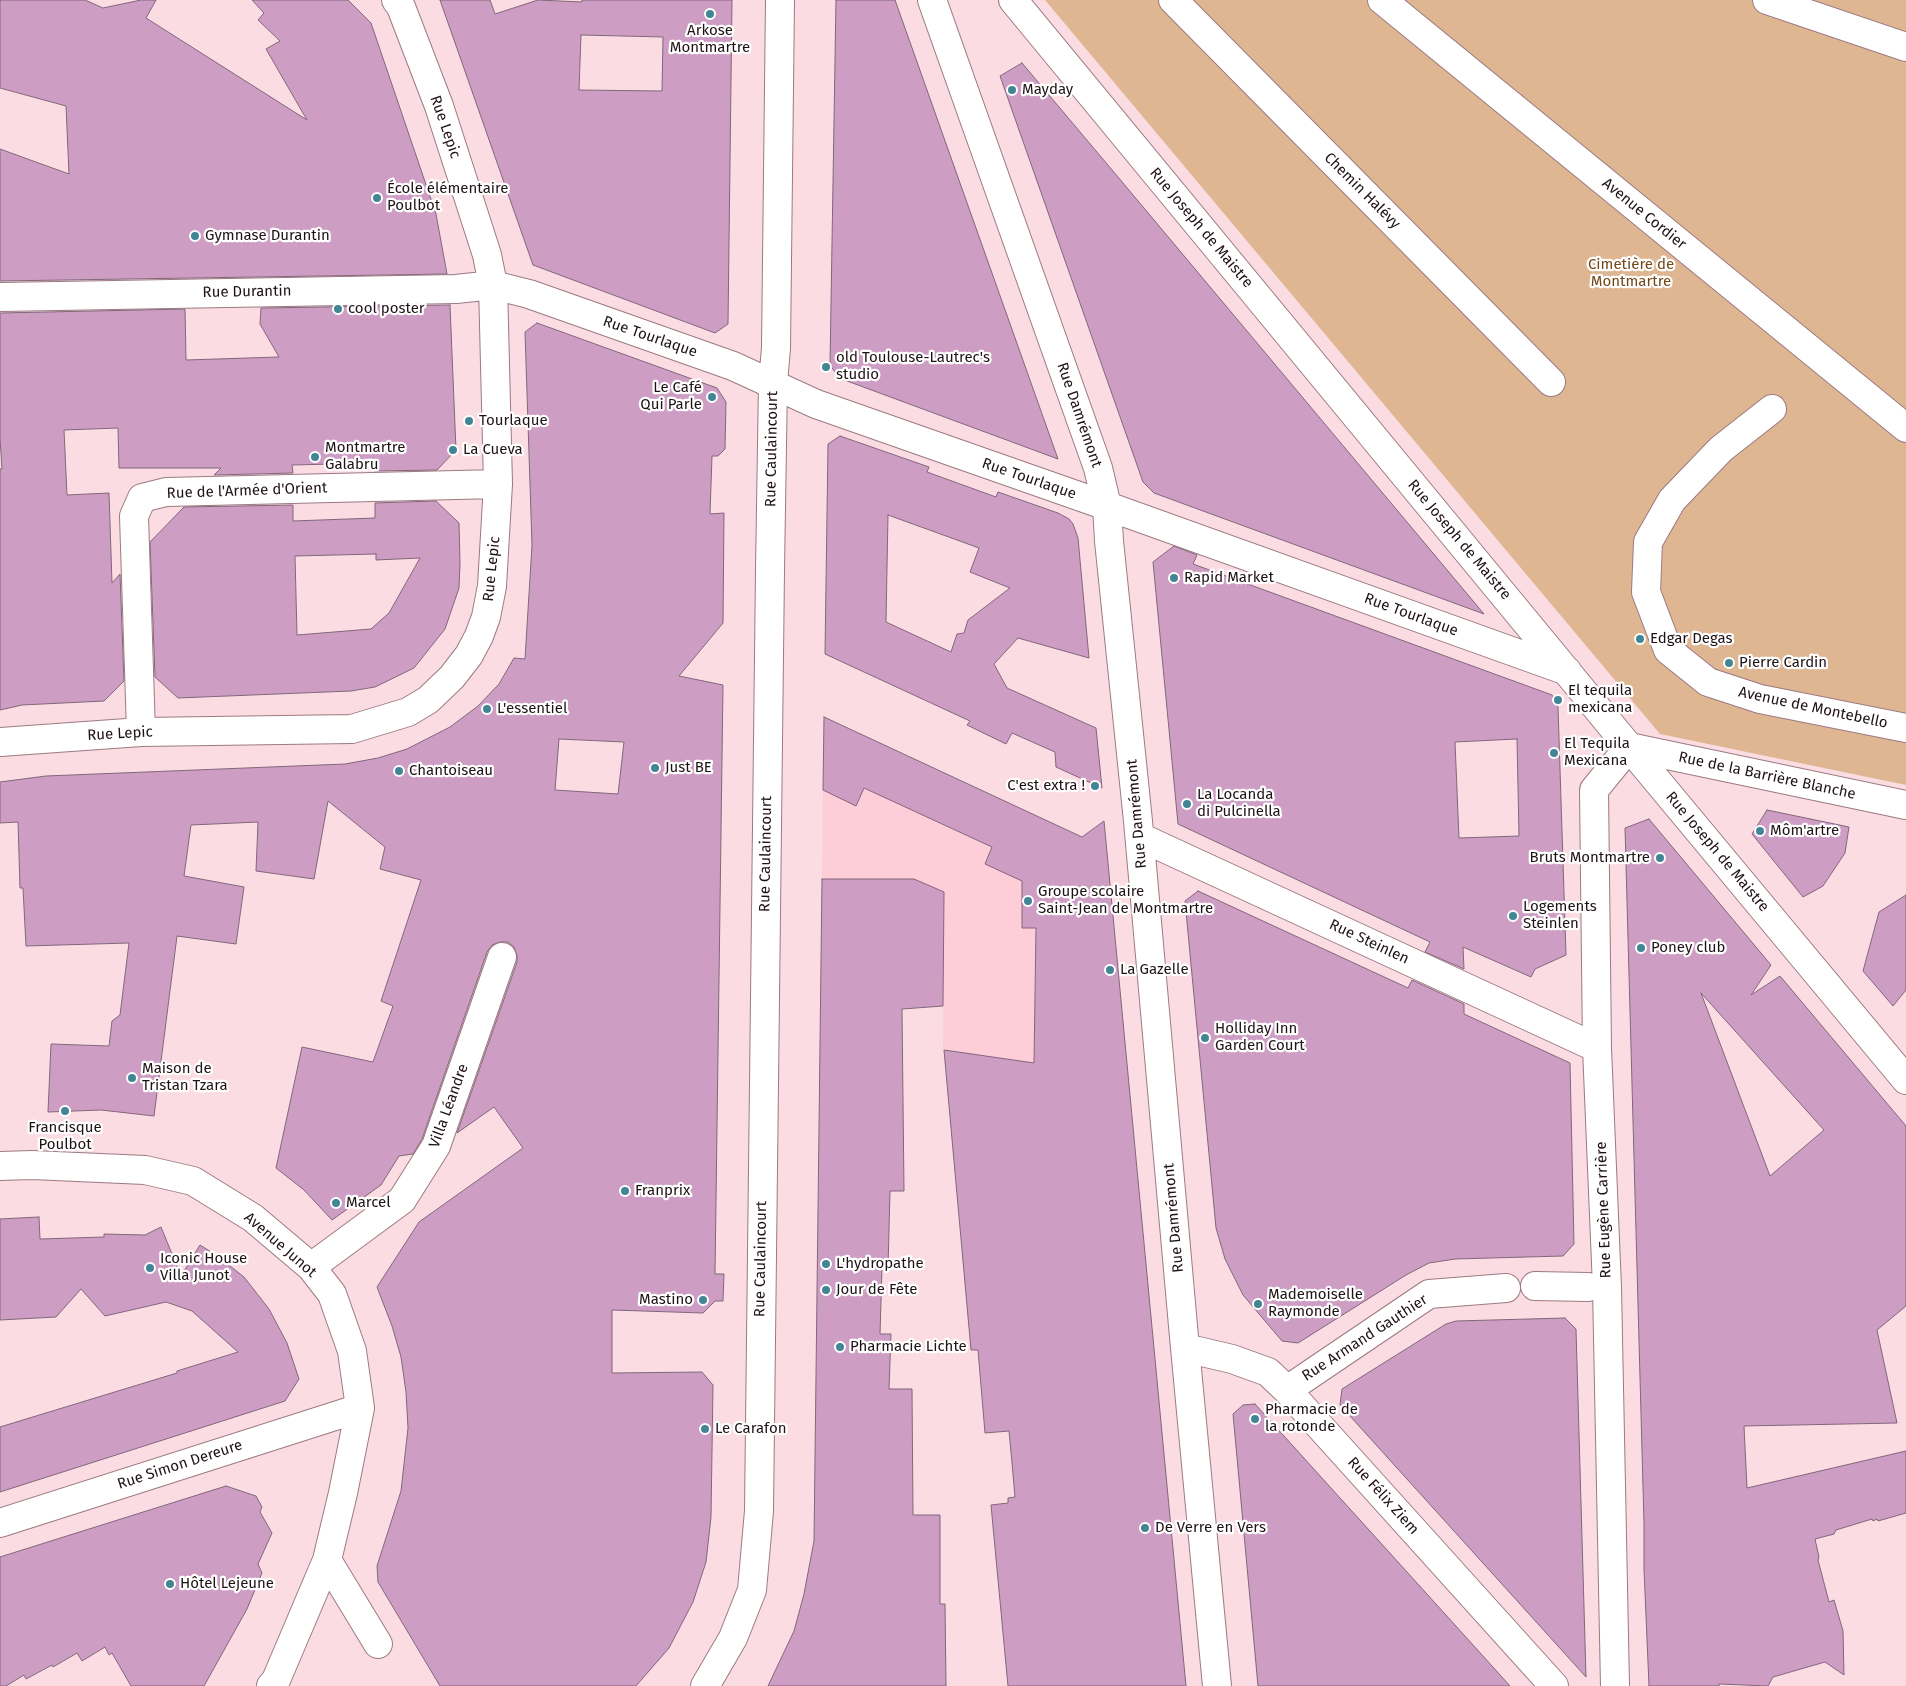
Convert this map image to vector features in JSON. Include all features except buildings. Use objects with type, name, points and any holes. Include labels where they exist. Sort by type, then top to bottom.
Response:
[{"type":"street","name":"Rue Lepic","points":[[0,742],[141,732],[352,729],[408,712],[428,700],[452,677],[469,655],[486,617],[492,586],[498,484],[493,285],[484,247],[439,106],[396,0]]},
{"type":"street","name":"Rue Damrémont","points":[[932,0],[1095,458],[1107,506],[1108,541],[1140,837],[1217,1686]]},
{"type":"street","name":"Rue Joseph de Maistre","points":[[1013,0],[1906,1080]]},
{"type":"street","name":"Chemin Halévy","points":[[1173,0],[1551,382]]},
{"type":"street","name":"Avenue Cordier","points":[[1382,0],[1906,428]]},
{"type":"street","points":[[1767,0],[1906,47]]},
{"type":"street","name":"Rue Caulaincourt","points":[[705,1686],[733,1638],[752,1590],[759,1511],[773,384],[776,339],[782,4]]},
{"type":"street","name":"Rue Durantin","points":[[0,297],[456,289],[493,285]]},
{"type":"street","name":"Rue Tourlaque","points":[[493,285],[529,294],[733,366],[816,404],[1107,506],[1566,671]]},
{"type":"street","name":"Avenue de Montebello","points":[[1772,409],[1721,449],[1672,500],[1648,542],[1646,592],[1668,650],[1708,682],[1760,699],[1906,728]]},
{"type":"street","name":"Rue de l'Armée d'Orient","points":[[141,732],[134,516],[142,498],[166,492],[498,484]]},
{"type":"street","name":"Rue de la Barrière Blanche","points":[[1629,747],[1906,805]]},
{"type":"street","name":"Rue Eugène Carrière","points":[[1615,1686],[1607,1287],[1597,1048],[1594,790],[1629,747]]},
{"type":"street","name":"Rue Steinlen","points":[[1140,837],[1597,1048]]},
{"type":"street","name":"Villa Léandre","points":[[311,1267],[402,1200],[436,1146],[502,957]]},
{"type":"street","name":"Avenue Junot","points":[[0,1166],[32,1165],[145,1170],[193,1181],[253,1218],[311,1267],[332,1294],[352,1351],[360,1408],[344,1493],[327,1560],[272,1686]]},
{"type":"street","points":[[1535,1286],[1588,1287]]},
{"type":"street","name":"Rue Armand Gauthier","points":[[1287,1390],[1429,1294],[1506,1288]]},
{"type":"street","name":"Rue Félix Ziem","points":[[1185,1348],[1232,1359],[1268,1372],[1287,1390],[1554,1686]]},
{"type":"street","name":"Rue Simon Dereure","points":[[0,1523],[360,1408]]},
{"type":"street","points":[[327,1560],[378,1644]]},
{"type":"shaded area","name":"Groupe scolaire Saint-Jean de Montmartre","points":[[824,717],[1107,849],[1113,911],[1036,920],[1035,1077],[945,1064],[943,1049],[944,892],[914,879],[822,879]]},
{"type":"green space","name":"Cimetière de Montmartre","points":[[1045,0],[1906,0],[1906,785],[1660,734]]},
{"type":"place","name":"Arkose Montmartre","points":[[710,14]]},
{"type":"place","name":"Mayday","points":[[1012,90]]},
{"type":"place","name":"École élémentaire Poulbot","points":[[377,198]]},
{"type":"place","name":"Gymnase Durantin","points":[[195,236]]},
{"type":"place","name":"cool poster","points":[[338,309]]},
{"type":"place","name":"old Toulouse-Lautrec's studio","points":[[826,367]]},
{"type":"place","name":"Le Café Qui Parle","points":[[712,397]]},
{"type":"place","name":"Tourlaque","points":[[469,421]]},
{"type":"place","name":"La Cueva","points":[[453,450]]},
{"type":"place","name":"Montmartre Galabru","points":[[315,457]]},
{"type":"place","name":"Rapid Market","points":[[1174,578]]},
{"type":"place","name":"Edgar Degas","points":[[1640,639]]},
{"type":"place","name":"Pierre Cardin","points":[[1729,663]]},
{"type":"place","name":"El tequila mexicana","points":[[1558,700]]},
{"type":"place","name":"L'essentiel","points":[[487,709]]},
{"type":"place","name":"El Tequila Mexicana","points":[[1554,753]]},
{"type":"place","name":"Just BE","points":[[655,768]]},
{"type":"place","name":"Chantoiseau","points":[[399,771]]},
{"type":"place","name":"C'est extra !","points":[[1095,786]]},
{"type":"place","name":"La Locanda di Pulcinella","points":[[1187,804]]},
{"type":"place","name":"Môm'artre","points":[[1760,831]]},
{"type":"place","name":"Bruts Montmartre","points":[[1660,858]]},
{"type":"place","name":"Groupe scolaire Saint-Jean de Montmartre","points":[[1028,901]]},
{"type":"place","name":"Logements Steinlen","points":[[1513,916]]},
{"type":"place","name":"Poney club","points":[[1641,948]]},
{"type":"place","name":"La Gazelle","points":[[1110,970]]},
{"type":"place","name":"Holliday Inn Garden Court","points":[[1205,1038]]},
{"type":"place","name":"Maison de Tristan Tzara","points":[[132,1078]]},
{"type":"place","name":"Francisque Poulbot","points":[[65,1111]]},
{"type":"place","name":"Franprix","points":[[625,1191]]},
{"type":"place","name":"Marcel","points":[[336,1203]]},
{"type":"place","name":"L'hydropathe","points":[[826,1264]]},
{"type":"place","name":"Iconic House Villa Junot","points":[[150,1268]]},
{"type":"place","name":"Jour de Fête","points":[[826,1290]]},
{"type":"place","name":"Mastino","points":[[703,1300]]},
{"type":"place","name":"Mademoiselle Raymonde","points":[[1258,1304]]},
{"type":"place","name":"Pharmacie Lichte","points":[[840,1347]]},
{"type":"place","name":"Pharmacie de la rotonde","points":[[1255,1419]]},
{"type":"place","name":"Le Carafon","points":[[705,1429]]},
{"type":"place","name":"De Verre en Vers","points":[[1145,1528]]},
{"type":"place","name":"Hôtel Lejeune","points":[[170,1584]]}]
